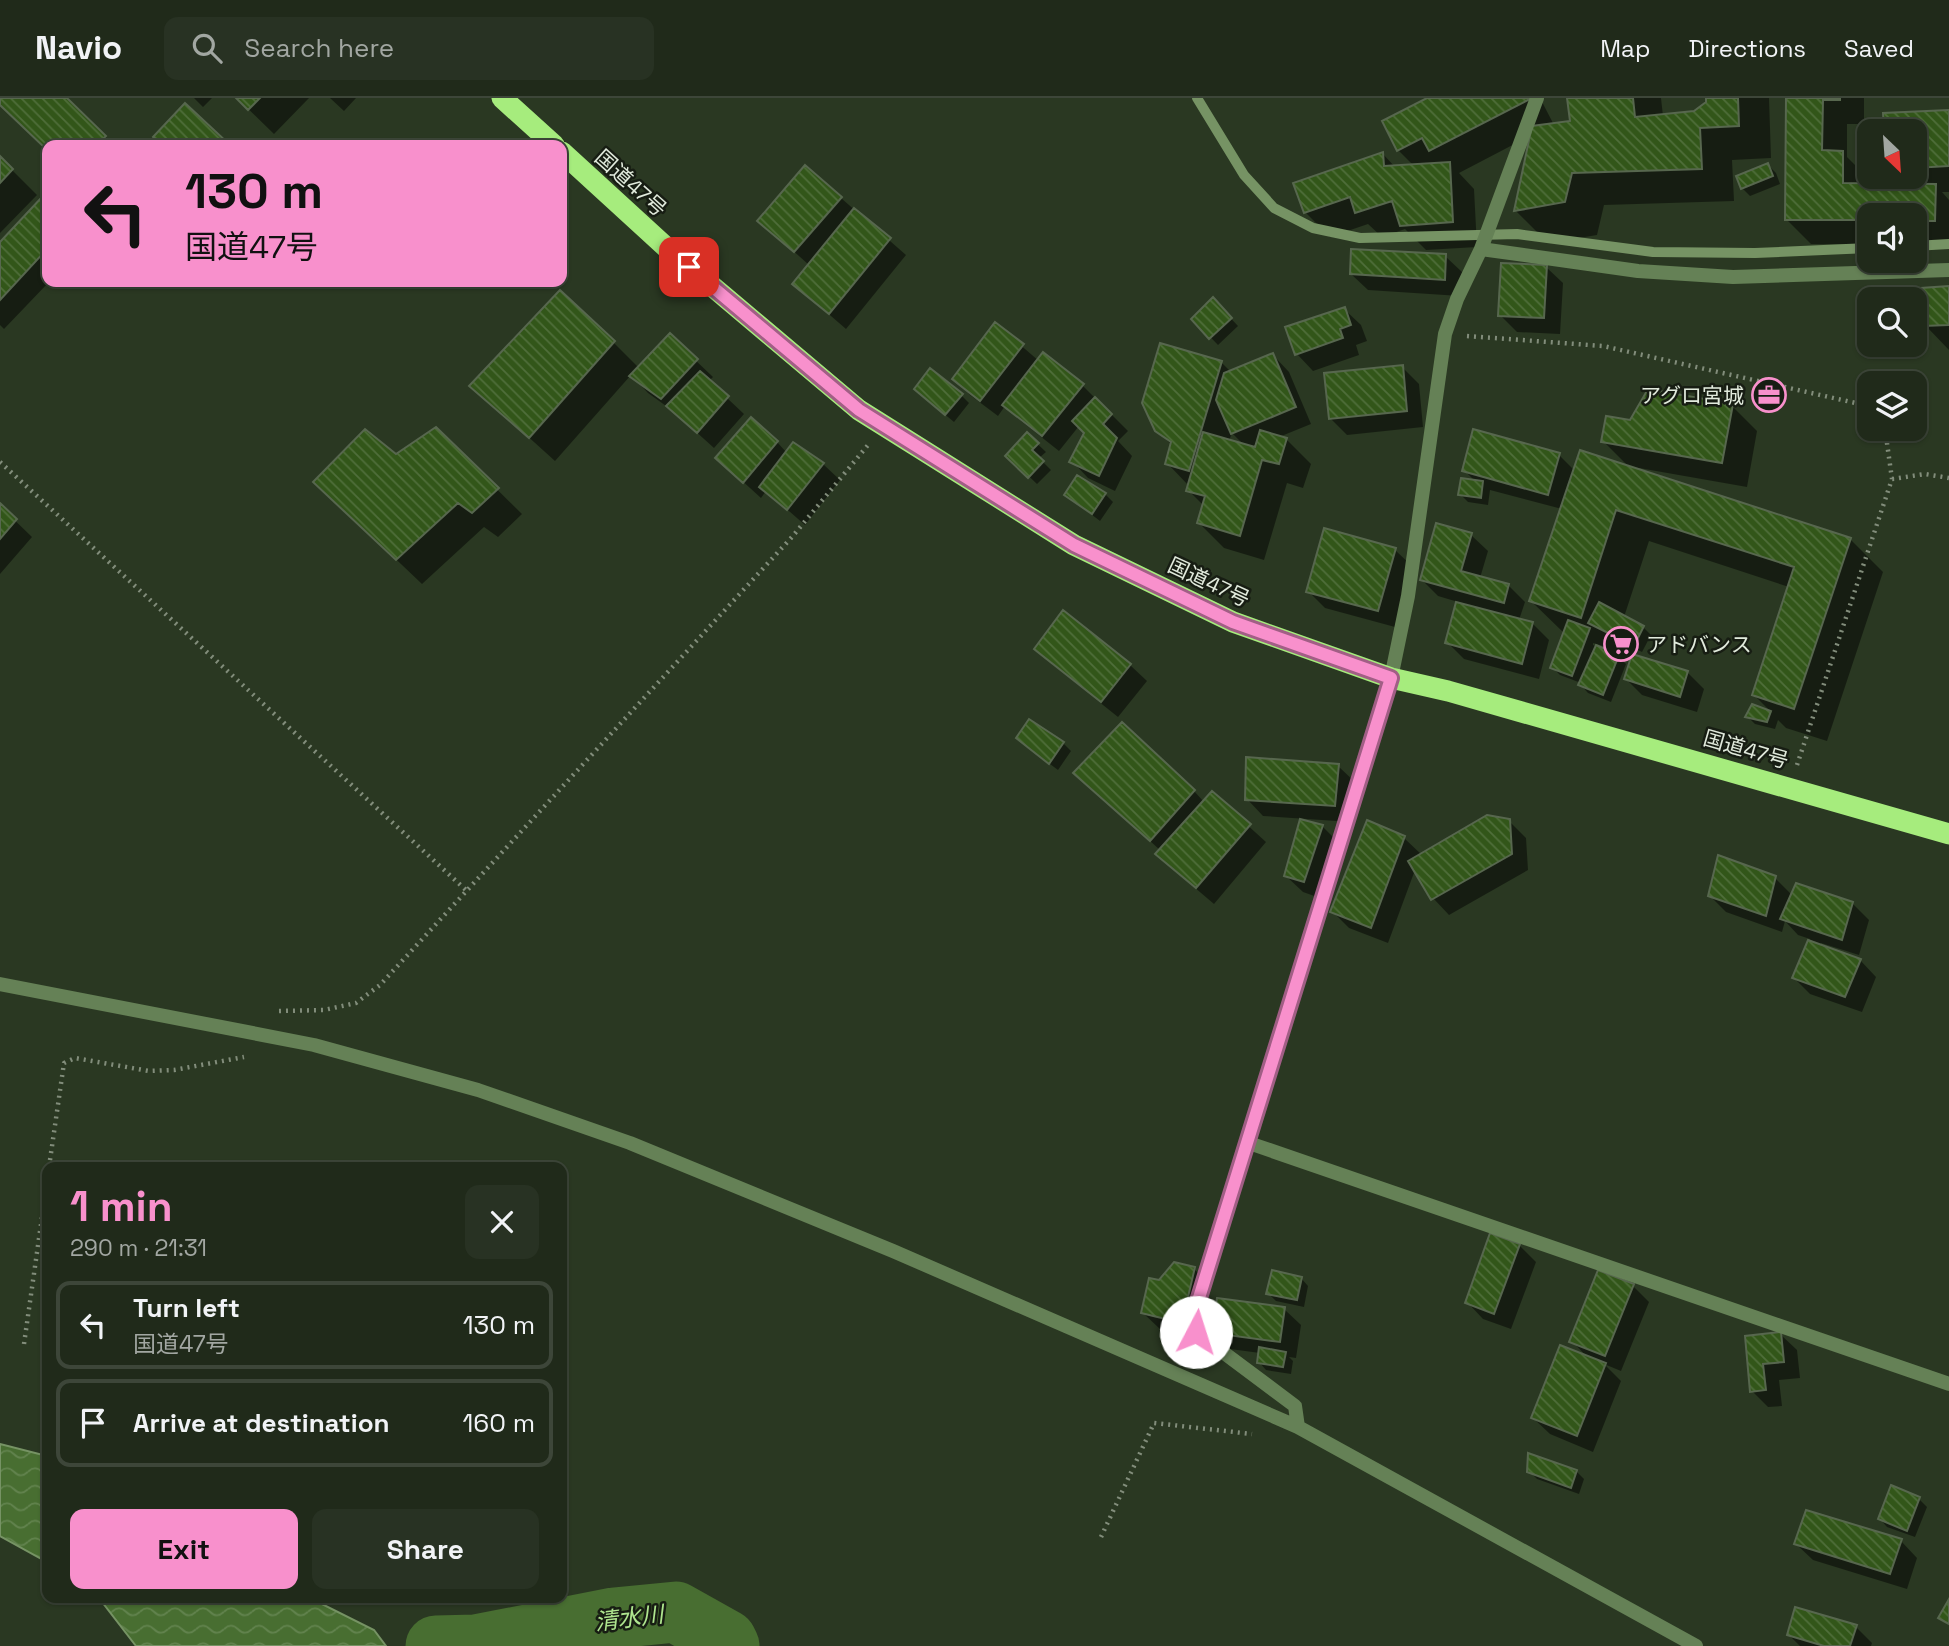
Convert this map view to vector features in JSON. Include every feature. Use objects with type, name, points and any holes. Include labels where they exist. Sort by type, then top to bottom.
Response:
[{"type":"highway","points":[[502,98],[548,140]]},
{"type":"highway","name":"国道47号","points":[[567,157],[667,249],[859,410],[1074,545],[1233,622],[1391,678],[1448,691],[1949,834]]},
{"type":"street","points":[[1298,1427],[1295,1406],[1196,1332],[1194,1314],[1391,678],[1408,596],[1446,334],[1457,299],[1482,245],[1537,98]]},
{"type":"street","points":[[1482,245],[1638,271],[1733,277],[1949,270]]},
{"type":"street","points":[[0,984],[314,1045],[478,1090],[630,1143],[881,1246],[1298,1427],[1696,1646]]},
{"type":"street","points":[[1246,1142],[1949,1384]]},
{"type":"path","points":[[1446,334],[1603,346],[1857,403]]},
{"type":"path","points":[[270,1012],[324,1010],[356,1003],[380,985],[792,537],[884,426]]},
{"type":"path","points":[[1790,787],[1892,479],[1887,441]]},
{"type":"path","points":[[0,462],[467,891]]},
{"type":"path","points":[[1892,479],[1925,474],[1949,478]]},
{"type":"path","points":[[50,1162],[64,1063],[75,1058],[149,1071],[174,1070],[250,1056]]},
{"type":"path","points":[[24,1344],[42,1217]]},
{"type":"path","points":[[1101,1537],[1154,1423],[1246,1435],[1298,1427]]},
{"type":"water","points":[[0,1444],[42,1455],[42,1559],[0,1536]]},
{"type":"water","points":[[103,1603],[320,1603],[374,1630],[386,1646],[136,1646]]},
{"type":"building","points":[[0,98],[67,98],[106,136],[102,140],[42,140],[42,145],[0,105]]},
{"type":"building","points":[[236,98],[260,98],[248,110]]},
{"type":"building","points":[[1427,98],[1530,99],[1429,151],[1422,138],[1397,151],[1382,121]]},
{"type":"building","points":[[1567,98],[1633,98],[1635,117],[1694,111],[1706,102],[1706,98],[1738,98],[1739,126],[1700,128],[1702,169],[1572,173],[1565,202],[1514,211],[1532,126],[1570,121]]},
{"type":"building","points":[[1786,98],[1840,98],[1823,100],[1822,150],[1843,151],[1843,183],[1857,183],[1857,189],[1927,189],[1927,184],[1936,184],[1935,221],[1927,221],[1927,203],[1857,203],[1857,220],[1785,220]]},
{"type":"building","points":[[185,103],[225,140],[156,140],[153,137]]},
{"type":"building","points":[[1949,110],[1949,166],[1927,167],[1927,119],[1883,119],[1883,113]]},
{"type":"building","points":[[1383,152],[1384,166],[1450,162],[1453,222],[1400,226],[1392,201],[1355,213],[1350,197],[1304,213],[1293,183]]},
{"type":"building","points":[[0,156],[13,169],[0,183]]},
{"type":"building","points":[[1768,163],[1773,176],[1741,189],[1736,176]]},
{"type":"building","points":[[805,165],[842,197],[794,252],[757,221]]},
{"type":"building","points":[[42,197],[42,254],[0,300],[0,242]]},
{"type":"building","points":[[854,208],[891,238],[829,314],[792,284]]},
{"type":"building","points":[[1351,249],[1446,254],[1445,280],[1350,274]]},
{"type":"building","points":[[1501,263],[1547,265],[1544,318],[1498,316]]},
{"type":"building","points":[[1949,286],[1949,325],[1927,326],[1927,288]]},
{"type":"building","points":[[560,290],[615,341],[529,438],[469,386]]},
{"type":"building","points":[[1213,297],[1232,318],[1209,339],[1191,319]]},
{"type":"building","points":[[1345,307],[1351,325],[1340,329],[1343,338],[1295,355],[1285,327]]},
{"type":"building","points":[[995,322],[1024,344],[980,401],[952,379]]},
{"type":"building","points":[[670,333],[698,359],[661,399],[629,376]]},
{"type":"building","points":[[1160,343],[1222,361],[1189,471],[1165,464],[1171,442],[1155,431],[1142,403]]},
{"type":"building","points":[[1043,352],[1084,384],[1042,436],[1002,405]]},
{"type":"building","points":[[1273,353],[1296,407],[1231,434],[1216,400],[1224,373]]},
{"type":"building","points":[[1403,365],[1407,411],[1329,419],[1324,373]]},
{"type":"building","points":[[930,368],[963,394],[945,415],[914,389]]},
{"type":"building","points":[[700,371],[729,396],[697,433],[666,406]]},
{"type":"building","points":[[1648,389],[1733,404],[1722,463],[1601,442],[1606,416],[1630,420]]},
{"type":"building","points":[[1095,397],[1112,414],[1103,424],[1117,438],[1099,476],[1069,462],[1084,433],[1072,421]]},
{"type":"building","points":[[751,417],[778,441],[743,483],[715,458]]},
{"type":"building","points":[[436,427],[499,488],[472,513],[458,503],[396,560],[313,482],[365,429],[396,454]]},
{"type":"building","points":[[1473,429],[1560,453],[1548,495],[1462,471]]},
{"type":"building","points":[[1260,430],[1287,438],[1279,464],[1262,460],[1240,536],[1197,523],[1205,496],[1186,491],[1203,432],[1255,447]]},
{"type":"building","points":[[1027,432],[1039,443],[1032,450],[1044,461],[1028,478],[1005,456]]},
{"type":"building","points":[[793,442],[824,463],[787,510],[759,487]]},
{"type":"building","points":[[1580,450],[1851,538],[1794,709],[1752,695],[1794,567],[1616,510],[1581,618],[1529,601]]},
{"type":"building","points":[[1077,475],[1106,493],[1092,514],[1064,495]]},
{"type":"building","points":[[1461,478],[1483,481],[1481,498],[1458,495]]},
{"type":"building","points":[[0,503],[17,519],[0,539]]},
{"type":"building","points":[[1436,523],[1472,533],[1461,571],[1509,584],[1504,603],[1420,580]]},
{"type":"building","points":[[1324,528],[1396,548],[1378,611],[1306,592]]},
{"type":"building","points":[[1456,602],[1533,622],[1522,664],[1445,643]]},
{"type":"building","points":[[1599,602],[1644,626],[1634,646],[1588,623]]},
{"type":"building","points":[[1063,610],[1131,664],[1101,702],[1034,649]]},
{"type":"building","points":[[1568,620],[1590,628],[1572,676],[1550,668]]},
{"type":"building","points":[[1596,645],[1619,655],[1603,695],[1578,685]]},
{"type":"building","points":[[1632,654],[1688,671],[1680,697],[1624,679]]},
{"type":"building","points":[[1752,704],[1771,711],[1767,722],[1745,717]]},
{"type":"building","points":[[1029,719],[1064,742],[1049,764],[1016,738]]},
{"type":"building","points":[[1122,722],[1195,790],[1150,841],[1073,773]]},
{"type":"building","points":[[1246,757],[1339,764],[1335,806],[1245,800]]},
{"type":"building","points":[[1212,791],[1251,824],[1196,888],[1155,854]]},
{"type":"building","points":[[1487,815],[1510,819],[1512,854],[1431,900],[1408,861]]},
{"type":"building","points":[[1300,819],[1323,825],[1304,882],[1284,876]]},
{"type":"building","points":[[1367,820],[1405,836],[1371,928],[1330,912]]},
{"type":"building","points":[[1718,855],[1776,876],[1766,916],[1708,896]]},
{"type":"building","points":[[1796,883],[1853,902],[1842,940],[1780,919]]},
{"type":"building","points":[[1808,940],[1861,959],[1845,997],[1792,978]]},
{"type":"building","points":[[1490,1233],[1520,1244],[1494,1314],[1465,1303]]},
{"type":"building","points":[[1174,1262],[1195,1267],[1182,1323],[1141,1313],[1149,1278],[1159,1280]]},
{"type":"building","points":[[1272,1270],[1302,1277],[1297,1300],[1266,1294]]},
{"type":"building","points":[[1598,1270],[1634,1284],[1605,1356],[1569,1342]]},
{"type":"building","points":[[1217,1298],[1285,1307],[1280,1342],[1212,1333]]},
{"type":"building","points":[[1781,1332],[1784,1362],[1763,1364],[1766,1390],[1750,1392],[1745,1336]]},
{"type":"building","points":[[1560,1345],[1606,1363],[1577,1436],[1531,1418]]},
{"type":"building","points":[[1259,1347],[1286,1352],[1283,1367],[1257,1363]]},
{"type":"building","points":[[1528,1453],[1577,1470],[1571,1488],[1527,1472]]},
{"type":"building","points":[[1891,1485],[1920,1497],[1907,1531],[1878,1519]]},
{"type":"building","points":[[1806,1510],[1902,1539],[1890,1574],[1794,1544]]},
{"type":"building","points":[[1949,1599],[1949,1624],[1938,1618]]},
{"type":"building","points":[[1795,1607],[1857,1625],[1850,1646],[1824,1646],[1787,1635]]},
{"type":"waterway","points":[[1197,98],[1244,175],[1274,208],[1313,228],[1360,238],[1517,234],[1653,252],[1755,253],[1857,249]]},
{"type":"waterway","points":[[1927,245],[1949,244]]},
{"type":"waterway","name":"清水川","points":[[436,1646],[476,1645],[614,1618],[676,1612],[726,1640],[729,1646]]},
{"type":"place","name":"アグロ宮城","points":[[1769,395]]},
{"type":"place","name":"アドバンス","points":[[1621,644]]},
{"type":"route","points":[[689,267],[859,410],[1074,545],[1233,622],[1391,678],[1194,1314],[1196,1332]]}]
